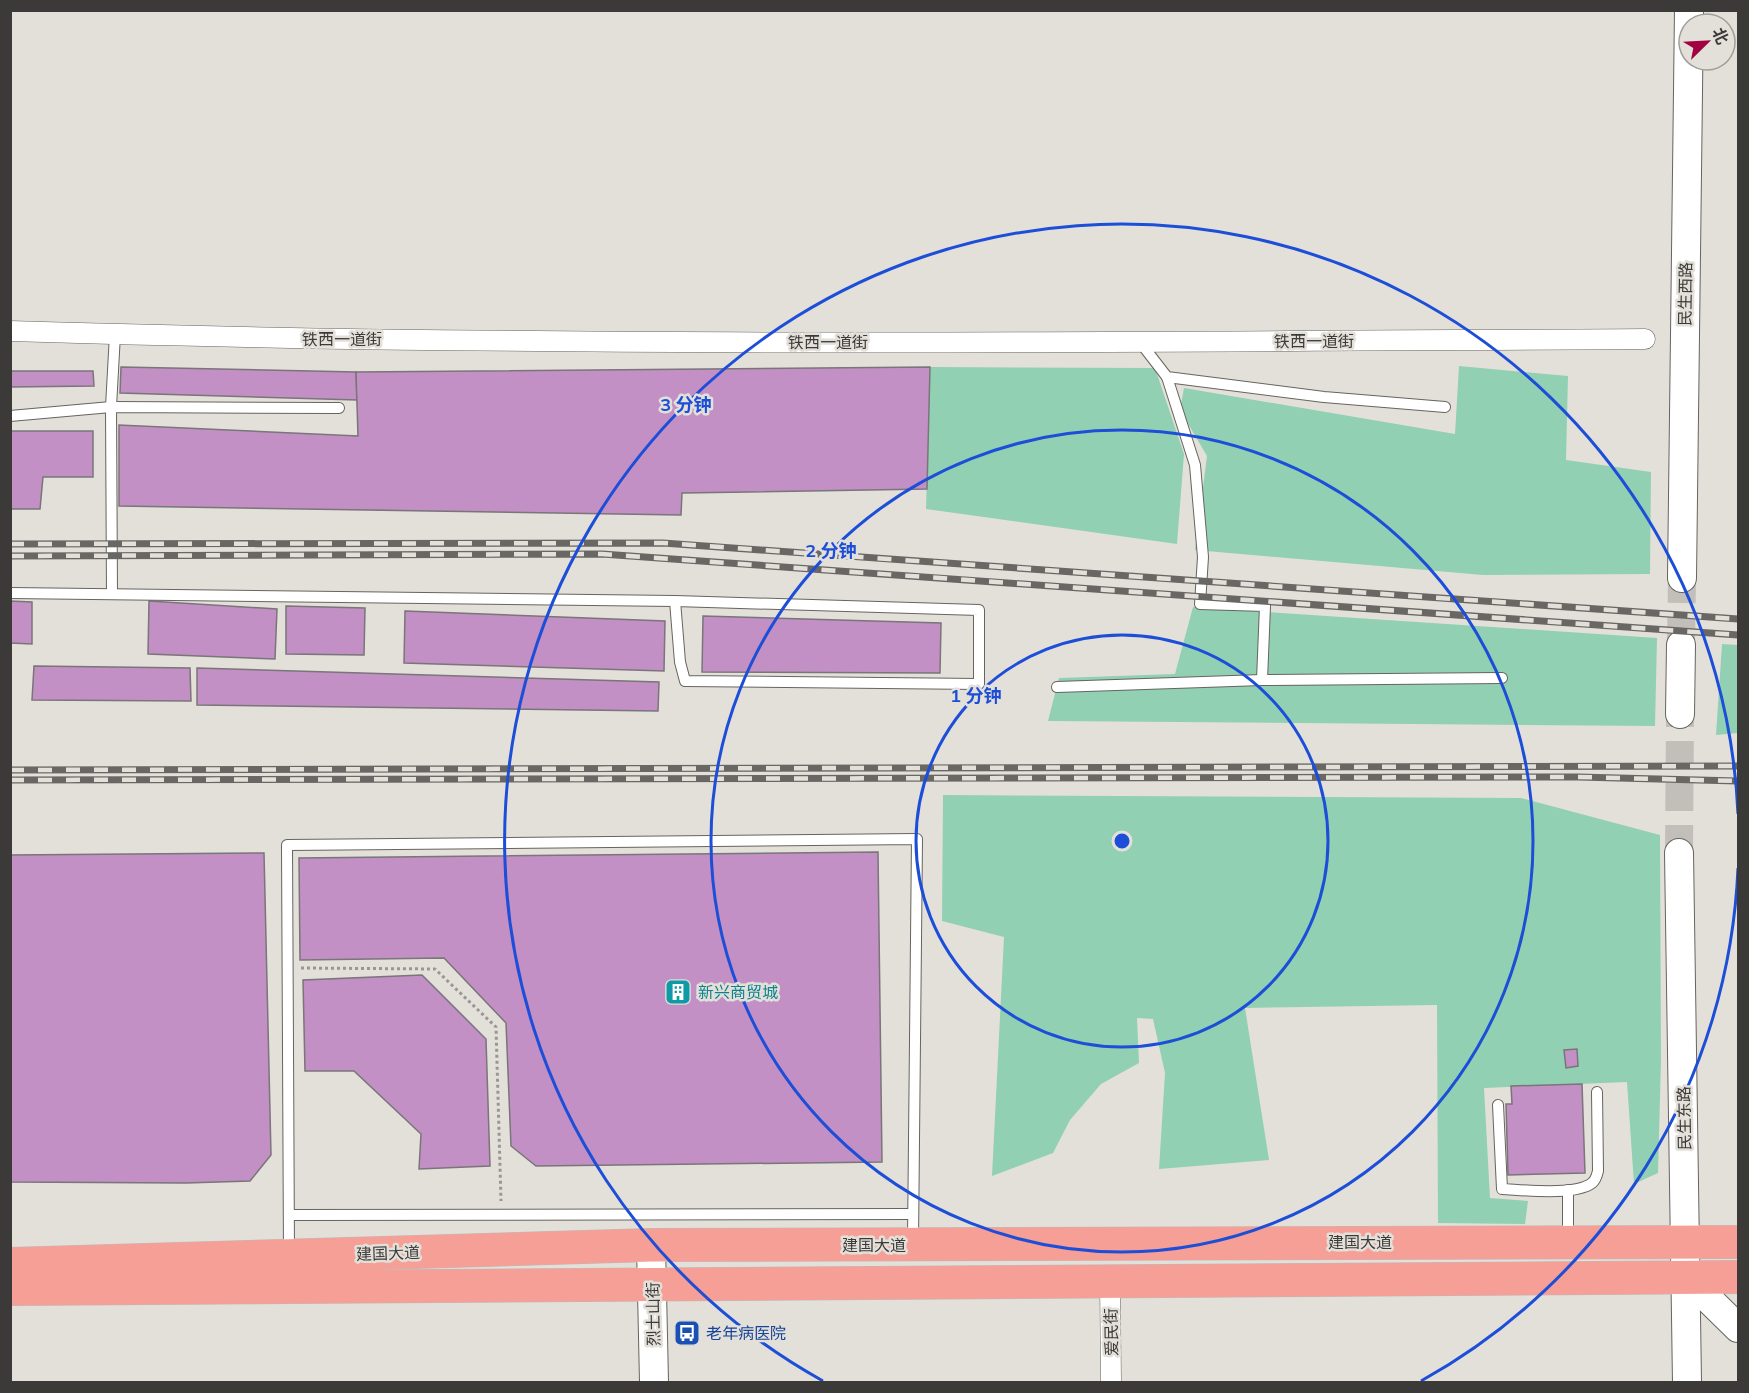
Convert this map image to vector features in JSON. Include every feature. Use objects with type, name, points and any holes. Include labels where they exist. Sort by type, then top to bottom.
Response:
[{"type":"highway","name":"建国大道","points":[[10,1264],[651,1245],[913,1229],[1738,1242]]},
{"type":"highway","name":"建国大道","points":[[10,1289],[1738,1276]]},
{"type":"main road","name":"民生西路","points":[[1682,578],[1689,10]]},
{"type":"main road","points":[[1680,714],[1681,645]]},
{"type":"main road","name":"民生东路","points":[[1679,853],[1687,1383]]},
{"type":"main road","name":"烈士山街","points":[[651,1245],[654,1383]]},
{"type":"main road","points":[[1686,1276],[1738,1329]]},
{"type":"street","name":"铁西一道街","points":[[10,331],[218,338],[1004,343],[1645,339]]},
{"type":"street","name":"爱民街","points":[[1110,1281],[1111,1383]]},
{"type":"lane","points":[[112,594],[111,407],[115,334]]},
{"type":"lane","points":[[1140,342],[1167,378],[1195,465],[1203,556],[1200,604],[1264,606],[1262,680]]},
{"type":"lane","points":[[1167,378],[1324,397],[1445,407]]},
{"type":"lane","points":[[10,416],[111,407],[339,408]]},
{"type":"lane","points":[[10,593],[675,601],[979,610],[979,684],[685,681],[680,662],[675,601]]},
{"type":"lane","points":[[1056,687],[1262,680],[1502,678]]},
{"type":"lane","points":[[289,1215],[501,1214],[913,1229],[917,839],[287,845],[289,1256]]},
{"type":"lane","points":[[1498,1105],[1502,1189],[1568,1190],[1586,1187],[1594,1182],[1598,1171],[1597,1092]]},
{"type":"lane","points":[[1568,1190],[1568,1241]]},
{"type":"path","points":[[287,968],[435,969],[496,1027],[501,1214]]},
{"type":"green space","points":[[1459,366],[1568,376],[1566,460],[1651,472],[1650,574],[1483,575],[1195,550],[1207,456],[1180,410],[1184,388],[1455,434]]},
{"type":"green space","points":[[930,367],[1155,368],[1184,454],[1177,544],[926,509]]},
{"type":"green space","points":[[1193,607],[1657,638],[1655,726],[1048,721],[1059,678],[1175,674]]},
{"type":"green space","points":[[1722,644],[1738,645],[1738,733],[1716,735]]},
{"type":"green space","points":[[943,795],[1521,798],[1660,835],[1661,1059],[1658,1173],[1634,1184],[1627,1082],[1484,1088],[1490,1198],[1528,1201],[1525,1224],[1438,1223],[1437,1005],[1245,1008],[1269,1160],[1159,1169],[1165,1073],[1153,1019],[1137,1018],[1139,1063],[1101,1084],[1070,1120],[1053,1153],[992,1176],[1004,937],[942,921]]},
{"type":"building","points":[[121,367],[356,372],[357,400],[120,393]]},
{"type":"building","points":[[930,367],[927,489],[682,493],[681,515],[119,506],[119,425],[358,436],[356,372]]},
{"type":"building","points":[[10,371],[93,371],[94,386],[10,387]]},
{"type":"building","points":[[10,431],[93,431],[93,477],[43,477],[40,509],[10,509]]},
{"type":"building","points":[[10,601],[32,602],[32,644],[10,643]]},
{"type":"building","points":[[149,601],[277,609],[275,659],[148,654]]},
{"type":"building","points":[[286,606],[365,608],[364,655],[286,654]]},
{"type":"building","points":[[405,611],[665,621],[664,671],[404,663]]},
{"type":"building","points":[[703,616],[941,623],[940,673],[702,672]]},
{"type":"building","points":[[34,666],[190,668],[191,701],[32,700]]},
{"type":"building","points":[[197,668],[659,682],[658,711],[197,705]]},
{"type":"building","name":"新兴商贸城","points":[[878,852],[882,1162],[536,1166],[511,1146],[506,1023],[444,958],[300,960],[299,858]]},
{"type":"building","points":[[264,853],[271,1155],[250,1181],[10,1182],[10,855]]},
{"type":"building","points":[[422,975],[486,1039],[490,1166],[419,1169],[421,1134],[354,1071],[305,1071],[303,980]]},
{"type":"building","points":[[1577,1049],[1578,1066],[1566,1068],[1564,1050]]},
{"type":"building","points":[[1582,1084],[1585,1173],[1508,1175],[1506,1104],[1512,1104],[1511,1086]]},
{"type":"tunnel","points":[[1681,645],[1682,578]]},
{"type":"tunnel","points":[[1679,853],[1680,714]]},
{"type":"railway","points":[[10,544],[663,543],[1738,619]]},
{"type":"railway","points":[[10,556],[602,554],[1738,635]]},
{"type":"railway","points":[[10,770],[1738,766]]},
{"type":"railway","points":[[10,780],[1578,777],[1738,781]]},
{"type":"place","name":"新兴商贸城","points":[[678,992]]},
{"type":"place","name":"老年病医院","points":[[687,1333]]}]
